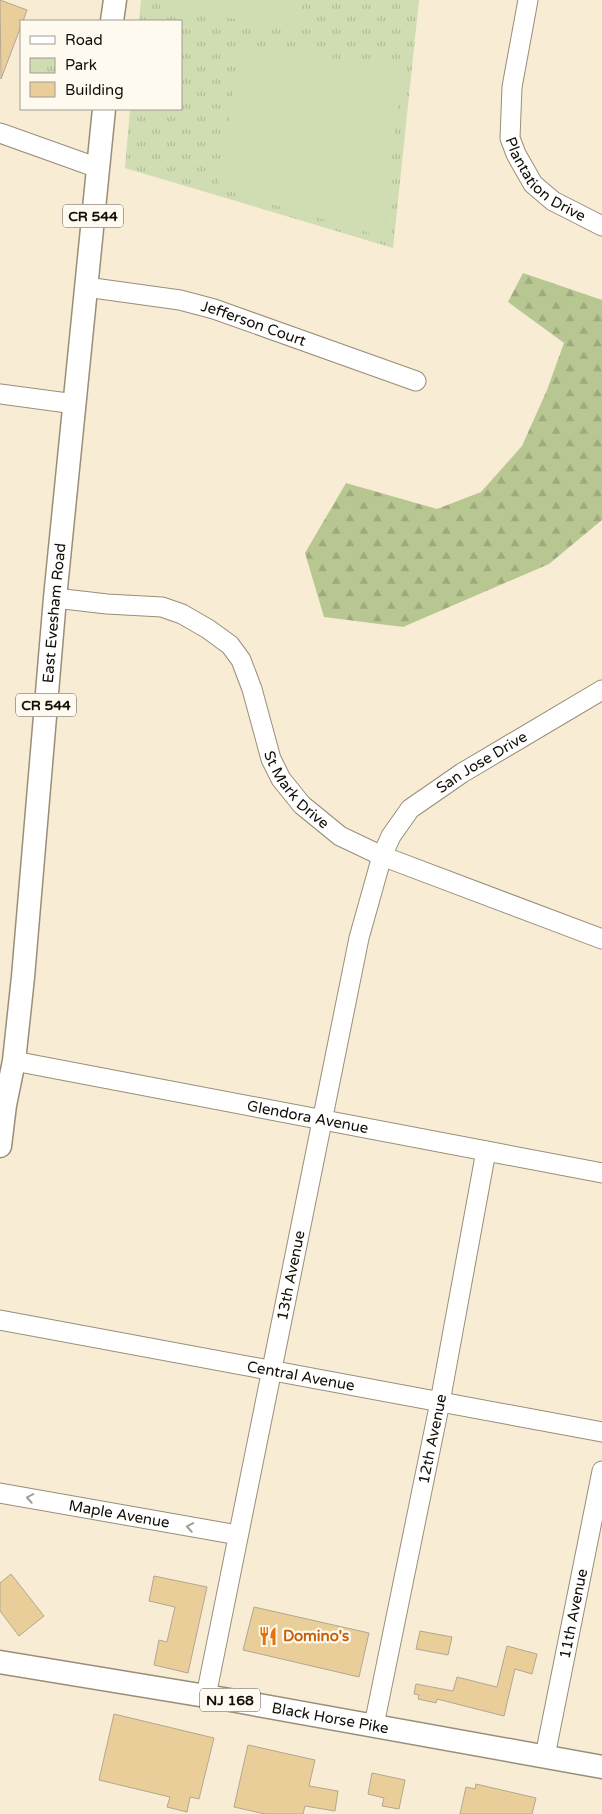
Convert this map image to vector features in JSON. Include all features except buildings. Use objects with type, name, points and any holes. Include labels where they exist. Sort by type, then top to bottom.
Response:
[{"type":"main road","points":[[112,20],[114,0]]},
{"type":"main road","name":"East Evesham Road","points":[[0,1146],[2,1104],[14,1061],[23,977],[55,598],[104,110]]},
{"type":"main road","name":"Black Horse Pike","points":[[0,1662],[374,1725],[602,1767]]},
{"type":"street","name":"Plantation Drive","points":[[528,0],[512,87],[510,138],[516,154],[533,184],[553,201],[602,226]]},
{"type":"street","points":[[0,133],[98,168]]},
{"type":"street","name":"Jefferson Court","points":[[86,287],[180,300],[214,309],[416,381]]},
{"type":"street","points":[[0,394],[75,404]]},
{"type":"street","name":"St Mark Drive","points":[[55,598],[107,604],[162,607],[182,614],[208,629],[230,645],[241,660],[252,689],[270,759],[281,779],[302,806],[340,836],[382,856],[602,939]]},
{"type":"street","name":"San Jose Drive","points":[[382,856],[391,836],[410,809],[462,772],[602,690]]},
{"type":"street","name":"13th Avenue","points":[[206,1696],[270,1370],[359,938],[382,856]]},
{"type":"street","name":"Glendora Avenue","points":[[14,1061],[602,1173]]},
{"type":"street","name":"12th Avenue","points":[[374,1725],[440,1402],[486,1152]]},
{"type":"street","name":"Central Avenue","points":[[0,1320],[602,1432]]},
{"type":"street","name":"11th Avenue","points":[[545,1756],[602,1471]]},
{"type":"street","name":"Maple Avenue","points":[[0,1492],[238,1535]]},
{"type":"green space","points":[[141,0],[419,0],[393,248],[125,168],[130,110],[182,110],[182,20],[139,20]]},
{"type":"green space","points":[[162,0],[301,0],[297,29],[162,7]]},
{"type":"green space","points":[[241,44],[402,69],[383,237],[218,188]]},
{"type":"green space","points":[[523,273],[602,300],[602,520],[549,564],[403,627],[324,617],[305,553],[346,483],[437,509],[481,492],[522,446],[547,390],[564,343],[508,302]]},
{"type":"place","name":"Domino's","points":[[268,1636]]}]
